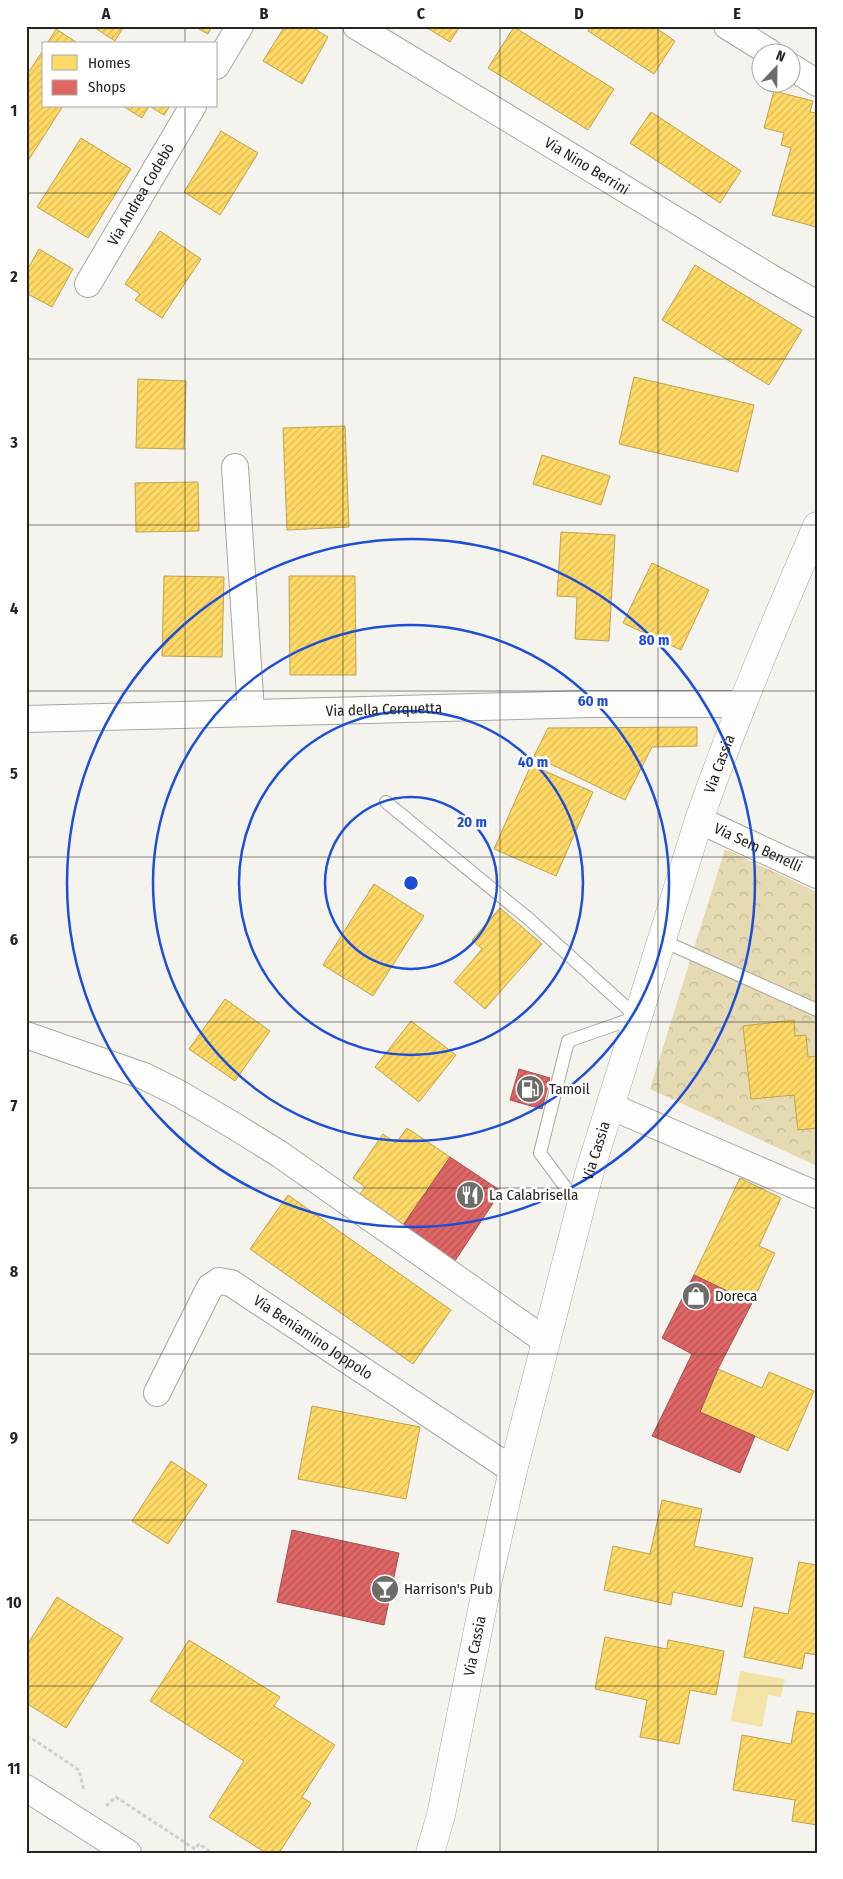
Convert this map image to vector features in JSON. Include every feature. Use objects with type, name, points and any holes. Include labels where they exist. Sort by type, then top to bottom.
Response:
[{"type":"main road","name":"Via Cassia","points":[[430,1853],[441,1815],[488,1580],[513,1470],[580,1207],[699,820],[742,704],[815,537]]},
{"type":"street","points":[[218,63],[240,26]]},
{"type":"street","name":"Via Nino Berrini","points":[[356,26],[756,269],[817,304]]},
{"type":"street","points":[[727,26],[753,42]]},
{"type":"street","points":[[800,72],[817,83]]},
{"type":"street","name":"Via Andrea Codebò","points":[[88,284],[192,108]]},
{"type":"street","points":[[235,467],[251,712]]},
{"type":"street","name":"Via della Cerquetta","points":[[26,719],[590,704],[742,704]]},
{"type":"street","name":"Via Sem Benelli","points":[[699,820],[817,875]]},
{"type":"street","points":[[26,1035],[144,1076],[223,1119],[278,1153],[546,1340]]},
{"type":"street","points":[[610,1106],[817,1195]]},
{"type":"street","name":"Via Beniamino Joppolo","points":[[157,1393],[210,1287],[218,1281],[231,1283],[513,1470]]},
{"type":"street","points":[[26,1788],[128,1853]]},
{"type":"lane","points":[[386,802],[530,920],[637,1017],[568,1042],[540,1153],[580,1207]]},
{"type":"lane","points":[[661,940],[817,1010]]},
{"type":"path","points":[[26,1737],[36,1741],[79,1770],[84,1794]]},
{"type":"path","points":[[102,1806],[107,1806],[116,1797],[195,1849],[199,1844],[212,1853]]},
{"type":"green space","points":[[725,849],[817,892],[817,1056],[808,1057],[795,1036],[794,1020],[743,1026],[751,1098],[794,1095],[798,1130],[817,1128],[817,1166],[650,1089]]},
{"type":"shaded area","points":[[740,1671],[785,1679],[781,1697],[768,1695],[762,1727],[731,1721]]},
{"type":"building: Homes","points":[[92,26],[124,26],[115,41]]},
{"type":"building: Homes","points":[[194,26],[212,26],[208,34]]},
{"type":"building: Homes","points":[[285,26],[310,26],[328,37],[302,84],[263,61]]},
{"type":"building: Homes","points":[[424,26],[460,26],[450,42]]},
{"type":"building: Homes","points":[[591,26],[653,26],[675,41],[654,74],[588,31]]},
{"type":"building: Homes","points":[[514,27],[614,89],[588,130],[488,68]]},
{"type":"building: Homes","points":[[56,29],[76,42],[48,42]]},
{"type":"building: Homes","points":[[42,52],[42,108],[62,108],[26,164],[26,76]]},
{"type":"building: Homes","points":[[774,92],[813,101],[810,112],[817,113],[816,227],[772,215],[791,148],[781,145],[784,133],[764,128]]},
{"type":"building: Homes","points":[[126,108],[148,108],[142,118]]},
{"type":"building: Homes","points":[[152,108],[169,108],[164,115]]},
{"type":"building: Homes","points":[[651,112],[741,171],[720,203],[630,143]]},
{"type":"building: Homes","points":[[221,131],[258,153],[220,215],[184,192]]},
{"type":"building: Homes","points":[[81,138],[131,169],[88,238],[37,207]]},
{"type":"building: Homes","points":[[160,231],[201,259],[162,318],[135,300],[140,294],[125,284]]},
{"type":"building: Homes","points":[[39,249],[73,269],[52,307],[26,293],[26,272]]},
{"type":"building: Homes","points":[[695,265],[802,330],[769,385],[662,320]]},
{"type":"building: Homes","points":[[634,377],[754,405],[738,472],[619,444]]},
{"type":"building: Homes","points":[[138,379],[186,381],[184,449],[136,448]]},
{"type":"building: Homes","points":[[345,426],[349,527],[287,530],[283,428]]},
{"type":"building: Homes","points":[[542,455],[610,476],[601,505],[533,484]]},
{"type":"building: Homes","points":[[198,482],[199,531],[136,532],[135,483]]},
{"type":"building: Homes","points":[[561,532],[615,535],[609,641],[575,639],[577,597],[557,596]]},
{"type":"building: Homes","points":[[652,563],[709,590],[681,650],[623,623]]},
{"type":"building: Homes","points":[[164,576],[224,577],[222,657],[162,656]]},
{"type":"building: Homes","points":[[289,576],[355,576],[356,675],[290,675]]},
{"type":"building: Homes","points":[[697,727],[697,746],[652,747],[625,800],[534,756],[548,728]]},
{"type":"building: Homes","points":[[531,765],[593,792],[556,876],[494,849]]},
{"type":"building: Homes","points":[[374,884],[424,916],[373,996],[323,965]]},
{"type":"building: Homes","points":[[500,908],[542,944],[485,1009],[454,982],[482,949],[472,940]]},
{"type":"building: Homes","points":[[225,999],[270,1031],[235,1081],[189,1049]]},
{"type":"building: Homes","points":[[794,1020],[795,1036],[806,1035],[808,1057],[817,1056],[817,1128],[798,1130],[794,1095],[751,1099],[743,1026]]},
{"type":"building: Homes","points":[[411,1021],[456,1055],[419,1102],[375,1067]]},
{"type":"building: Homes","points":[[407,1128],[450,1157],[399,1231],[355,1201],[365,1187],[353,1178],[383,1134],[396,1143]]},
{"type":"building: Homes","points":[[740,1178],[781,1198],[759,1246],[775,1253],[752,1303],[694,1275]]},
{"type":"building: Homes","points":[[288,1195],[451,1310],[413,1364],[250,1249]]},
{"type":"building: Homes","points":[[718,1369],[762,1388],[769,1372],[814,1391],[788,1451],[700,1412]]},
{"type":"building: Homes","points":[[312,1406],[420,1427],[406,1499],[298,1479]]},
{"type":"building: Homes","points":[[171,1461],[207,1485],[168,1544],[132,1521]]},
{"type":"building: Homes","points":[[662,1500],[702,1509],[694,1546],[753,1558],[742,1607],[673,1592],[671,1605],[604,1590],[613,1546],[650,1554]]},
{"type":"building: Homes","points":[[799,1562],[817,1565],[817,1655],[805,1653],[802,1669],[744,1657],[754,1607],[788,1614]]},
{"type":"building: Homes","points":[[57,1597],[123,1638],[66,1728],[26,1703],[26,1647]]},
{"type":"building: Homes","points":[[605,1637],[667,1649],[668,1640],[724,1651],[716,1695],[690,1690],[679,1744],[640,1737],[647,1700],[595,1689]]},
{"type":"building: Homes","points":[[189,1640],[280,1697],[274,1706],[335,1745],[302,1797],[311,1803],[279,1853],[266,1853],[209,1817],[244,1761],[150,1701]]},
{"type":"building: Homes","points":[[797,1711],[817,1714],[817,1825],[792,1821],[795,1800],[733,1790],[742,1735],[791,1744]]},
{"type":"building: Shops","name":"Tamoil","points":[[519,1069],[550,1078],[542,1109],[510,1100]]},
{"type":"building: Shops","points":[[450,1157],[501,1191],[451,1267],[399,1231]]},
{"type":"building: Shops","points":[[694,1275],[752,1303],[718,1369],[700,1412],[755,1436],[740,1473],[652,1436],[692,1354],[662,1338]]},
{"type":"building: Shops","points":[[292,1530],[399,1553],[384,1625],[277,1602]]},
{"type":"place","name":"Tamoil","points":[[530,1089]]},
{"type":"place","name":"La Calabrisella","points":[[470,1195]]},
{"type":"place","name":"Doreca","points":[[696,1296]]},
{"type":"place","name":"Harrison's Pub","points":[[385,1589]]}]
